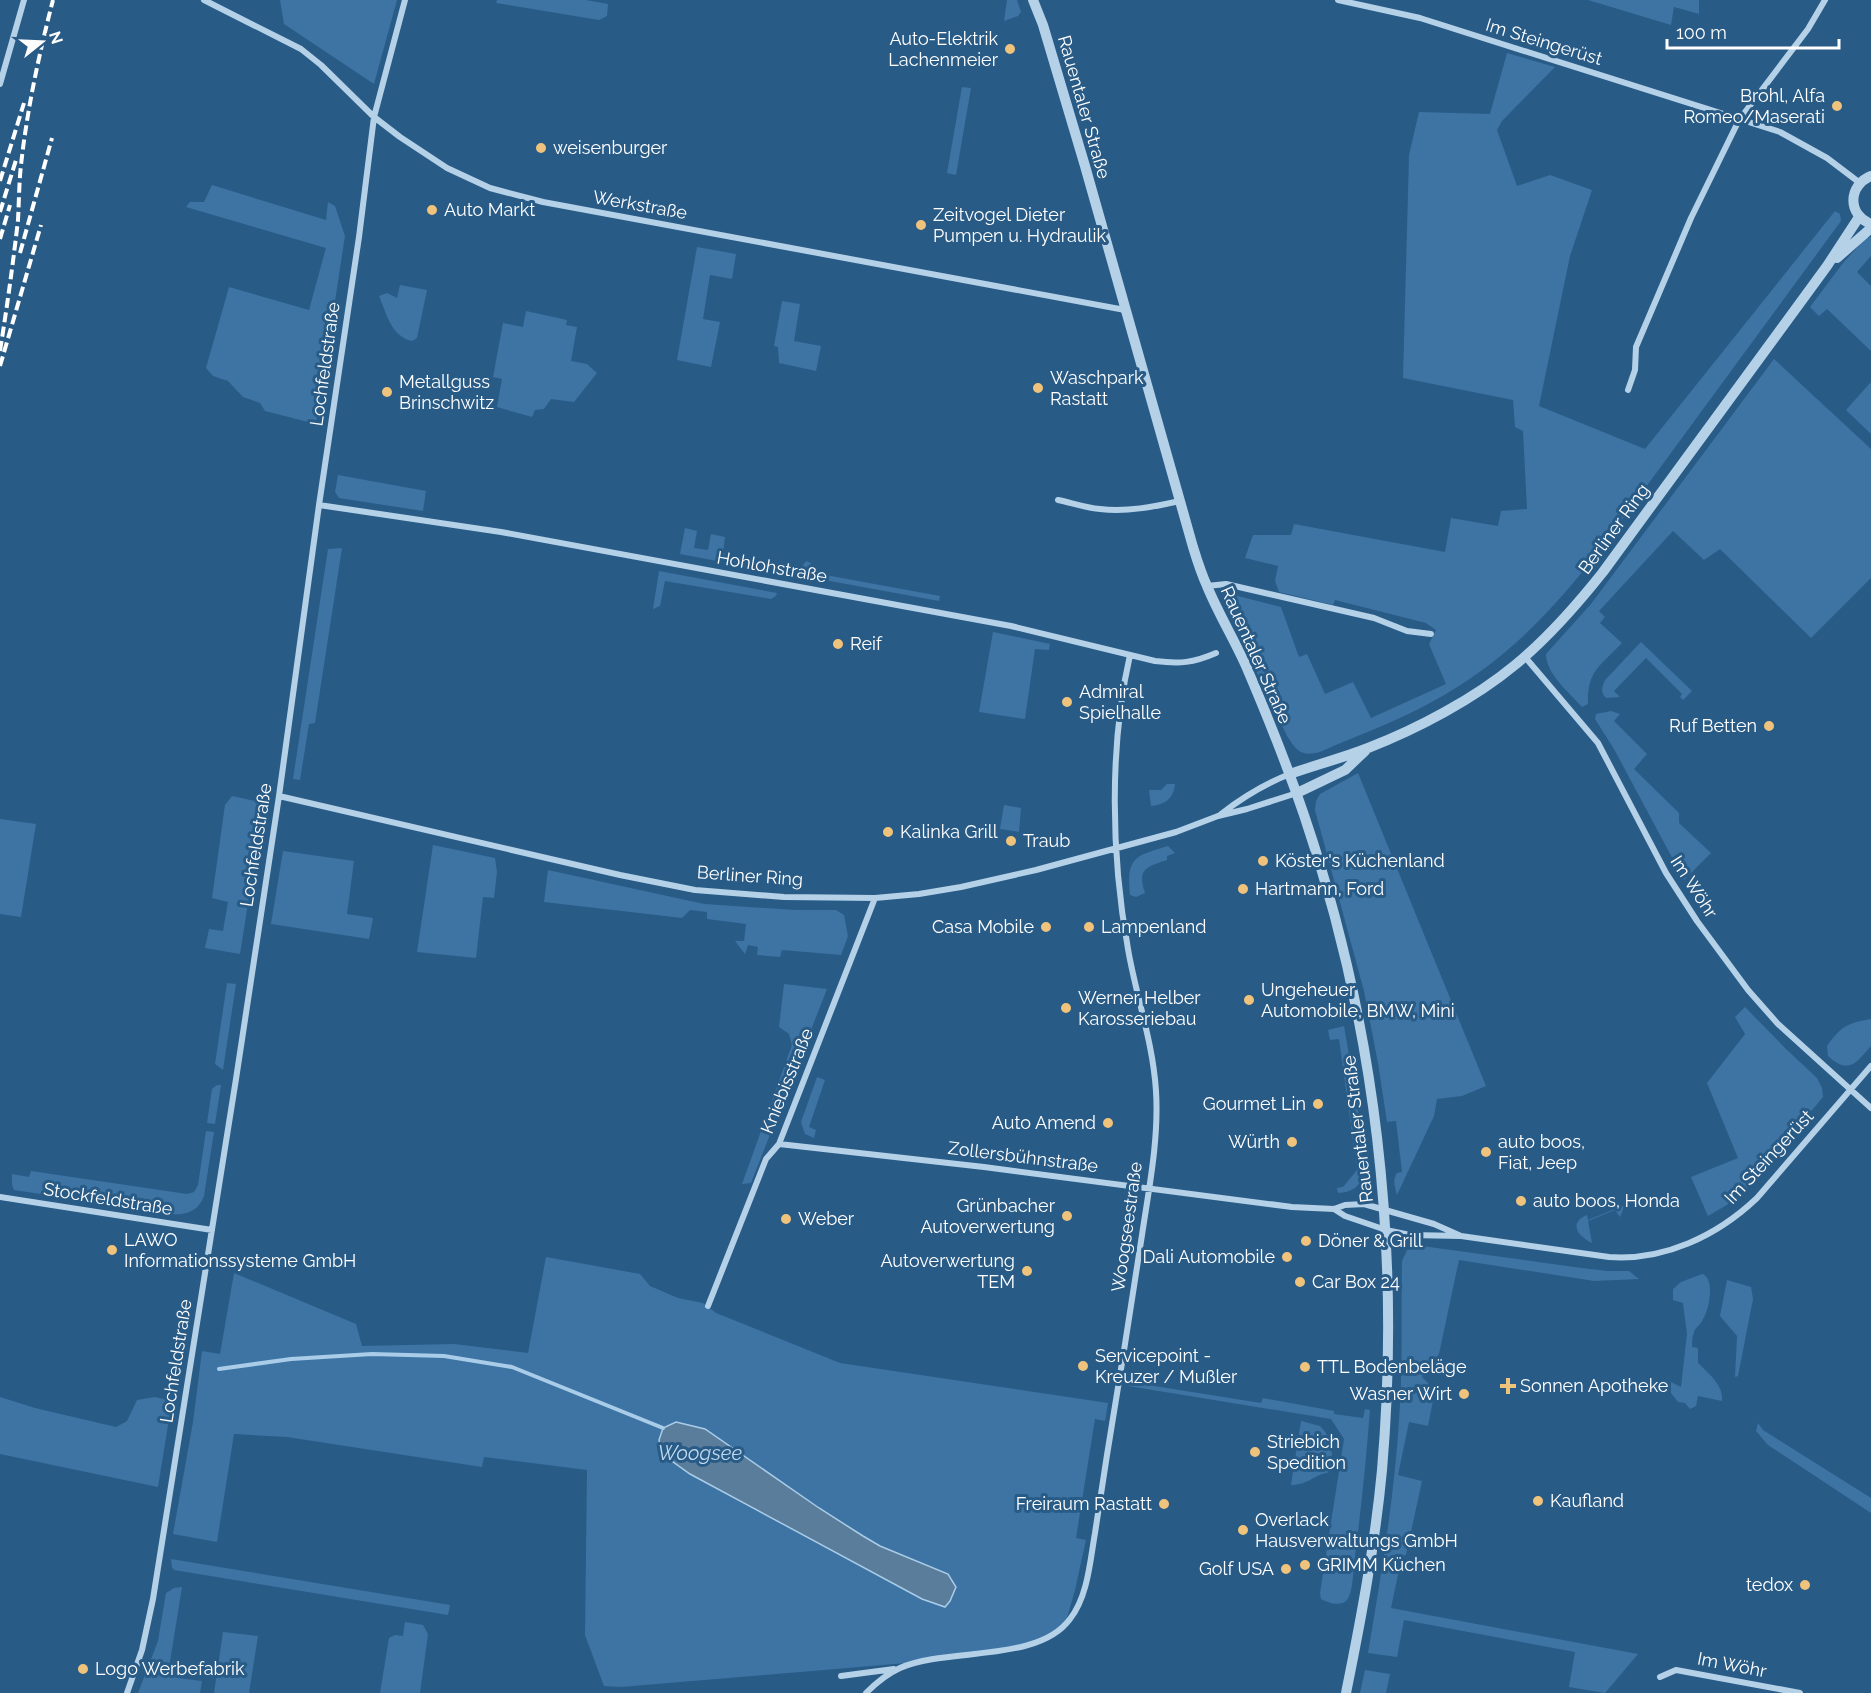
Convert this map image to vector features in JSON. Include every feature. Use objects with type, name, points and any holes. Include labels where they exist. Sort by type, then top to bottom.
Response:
[{"type":"street","points":[[0,84],[24,0]]},
{"type":"street","name":"Werkstraße","points":[[204,0],[302,49],[374,117],[400,137],[447,168],[508,194],[1125,310]]},
{"type":"street","name":"Lochfeldstraße","points":[[127,1693],[142,1650],[153,1599],[212,1230],[279,796],[374,117],[405,0]]},
{"type":"street","name":"Rauentaler Straße","points":[[1033,0],[1061,85],[1193,547],[1207,586],[1245,665],[1297,793],[1323,873],[1346,957],[1364,1040],[1376,1116],[1386,1230],[1388,1365],[1382,1472],[1369,1569],[1347,1693]]},
{"type":"street","name":"Im Steingerüst","points":[[1338,0],[1420,18],[1793,138],[1827,158],[1860,183]]},
{"type":"street","points":[[1628,390],[1635,370],[1638,341],[1691,218],[1739,120],[1808,29],[1825,0]]},
{"type":"street","points":[[1859,217],[1853,204],[1853,196],[1860,183],[1871,176]]},
{"type":"street","name":"Berliner Ring","points":[[1218,816],[1268,783],[1369,748],[1422,723],[1484,687],[1525,657],[1578,604],[1827,266],[1859,217],[1871,226],[1827,266]]},
{"type":"street","points":[[1058,500],[1100,509],[1124,510],[1180,501]]},
{"type":"street","name":"Hohlohstraße","points":[[319,505],[501,532],[976,620],[1068,639],[1155,661],[1177,664],[1192,662],[1216,653]]},
{"type":"street","name":"Rauentaler Straße","points":[[1207,586],[1226,584],[1374,618],[1407,631],[1431,634]]},
{"type":"street","name":"Woogseestraße","points":[[841,1676],[898,1669],[918,1662],[1024,1646],[1047,1640],[1071,1619],[1081,1601],[1089,1569],[1154,1146],[1156,1094],[1152,1052],[1128,951],[1121,906],[1117,848],[1115,801],[1117,744],[1122,687],[1130,655]]},
{"type":"street","name":"Im Wöhr","points":[[1525,657],[1598,743],[1666,873],[1727,962],[1778,1024],[1871,1108]]},
{"type":"street","name":"Berliner Ring","points":[[279,796],[509,850],[695,890],[773,896],[875,898],[961,887],[1176,832],[1218,816],[1297,793],[1345,770],[1369,748]]},
{"type":"street","name":"Kniebisstraße","points":[[708,1306],[766,1159],[779,1144],[875,898]]},
{"type":"street","name":"Im Steingerüst","points":[[1386,1230],[1410,1234],[1461,1236],[1620,1258],[1653,1254],[1685,1245],[1724,1225],[1757,1198],[1871,1066]]},
{"type":"street","name":"Zollersbühnstraße","points":[[779,1144],[1149,1187],[1292,1207],[1334,1209],[1345,1205],[1364,1204],[1384,1208]]},
{"type":"street","name":"Stockfeldstraße","points":[[0,1197],[212,1230]]},
{"type":"street","name":"Im Steingerüst","points":[[1384,1208],[1434,1224],[1461,1236]]},
{"type":"street","name":"Zollersbühnstraße","points":[[1334,1209],[1345,1216],[1386,1230]]},
{"type":"street","name":"Woogseestraße","points":[[866,1693],[898,1669]]},
{"type":"street","name":"Im Wöhr","points":[[1660,1677],[1676,1670],[1800,1693]]},
{"type":"shaded area","points":[[280,0],[397,0],[374,84],[284,24]]},
{"type":"shaded area","points":[[497,0],[586,0],[608,4],[607,16],[599,20],[496,3]]},
{"type":"shaded area","points":[[1007,0],[1017,0],[1021,12],[1018,16],[1004,21]]},
{"type":"shaded area","points":[[1588,0],[1699,0],[1699,14],[1674,7],[1671,25]]},
{"type":"shaded area","points":[[1507,53],[1555,67],[1502,121],[1497,130],[1517,186],[1550,175],[1592,190],[1570,256],[1539,406],[1645,449],[1835,211],[1840,214],[1841,221],[1602,547],[1564,594],[1525,635],[1481,671],[1430,703],[1320,752],[1304,753],[1297,749],[1287,736],[1226,608],[1225,598],[1234,595],[1281,607],[1299,657],[1307,654],[1325,694],[1353,682],[1371,718],[1446,684],[1429,644],[1436,630],[1426,623],[1335,600],[1333,605],[1279,592],[1275,581],[1278,566],[1245,558],[1253,535],[1291,535],[1294,524],[1445,552],[1451,518],[1498,526],[1501,511],[1527,509],[1523,431],[1515,427],[1513,400],[1403,378],[1409,155],[1419,112],[1490,114]]},
{"type":"shaded area","points":[[962,87],[971,88],[956,175],[947,173]]},
{"type":"shaded area","points":[[212,185],[326,220],[328,202],[335,206],[345,236],[316,424],[265,411],[260,403],[243,397],[228,381],[213,376],[206,368],[229,287],[309,310],[326,248],[186,207],[190,202],[204,202]]},
{"type":"shaded area","points":[[1871,237],[1871,256],[1857,272],[1871,286],[1871,351],[1827,309],[1819,316],[1810,307],[1843,263],[1866,238]]},
{"type":"shaded area","points":[[697,247],[736,254],[732,279],[710,275],[703,319],[720,322],[711,367],[677,360]]},
{"type":"shaded area","points":[[400,285],[427,290],[417,338],[412,341],[394,330],[379,296],[387,293],[397,298]]},
{"type":"shaded area","points":[[782,301],[800,304],[794,341],[821,346],[816,371],[779,363],[778,347],[774,346]]},
{"type":"shaded area","points":[[526,311],[567,320],[566,325],[577,327],[571,361],[587,364],[597,373],[574,402],[551,399],[544,409],[535,410],[532,417],[497,407],[502,379],[493,377],[503,323],[523,327]]},
{"type":"shaded area","points":[[1774,359],[1871,449],[1871,578],[1811,638],[1720,549],[1704,560],[1673,531],[1599,611],[1605,617],[1600,623],[1622,643],[1596,670],[1590,684],[1588,704],[1582,707],[1554,676],[1546,654],[1591,604]]},
{"type":"shaded area","points":[[1871,382],[1871,434],[1846,410]]},
{"type":"shaded area","points":[[338,475],[426,491],[423,511],[339,498],[335,492]]},
{"type":"shaded area","points":[[685,528],[697,531],[694,548],[708,550],[711,534],[725,537],[723,553],[750,558],[749,567],[680,554]]},
{"type":"shaded area","points":[[342,548],[315,723],[309,724],[300,780],[293,779],[328,549]]},
{"type":"shaded area","points":[[806,561],[811,563],[809,572],[940,596],[939,601],[808,577],[804,573],[803,565]]},
{"type":"shaded area","points":[[659,571],[777,593],[771,599],[665,581],[660,606],[653,609]]},
{"type":"shaded area","points":[[993,632],[1050,644],[1049,650],[1035,649],[1025,719],[979,712]]},
{"type":"shaded area","points":[[1641,642],[1692,691],[1683,700],[1680,697],[1682,694],[1646,658],[1614,691],[1620,697],[1606,698],[1604,696],[1602,689],[1605,680]]},
{"type":"shaded area","points":[[1611,711],[1620,714],[1614,721],[1647,754],[1634,769],[1679,813],[1679,823],[1711,853],[1684,880],[1614,749],[1595,719],[1596,714]]},
{"type":"shaded area","points":[[1358,773],[1486,1086],[1462,1096],[1437,1099],[1434,1116],[1397,1195],[1395,1179],[1397,1173],[1402,1172],[1396,1121],[1387,1122],[1364,991],[1315,810],[1320,794]]},
{"type":"shaded area","points":[[1167,784],[1175,784],[1171,797],[1161,804],[1151,806],[1149,790],[1161,790]]},
{"type":"shaded area","points":[[232,796],[264,803],[240,954],[205,948],[209,929],[223,931],[228,902],[212,898],[225,805]]},
{"type":"shaded area","points":[[1004,805],[1021,808],[1019,832],[1000,829]]},
{"type":"shaded area","points":[[0,819],[36,824],[21,917],[0,914]]},
{"type":"shaded area","points":[[433,845],[495,858],[497,872],[494,898],[483,897],[476,958],[417,952]]},
{"type":"shaded area","points":[[1168,846],[1175,853],[1167,856],[1167,860],[1149,867],[1143,874],[1145,893],[1136,897],[1130,895],[1130,873],[1135,860]]},
{"type":"shaded area","points":[[283,851],[354,861],[347,914],[373,918],[369,939],[271,924]]},
{"type":"shaded area","points":[[548,870],[704,904],[796,910],[836,910],[844,915],[848,936],[841,955],[782,950],[780,957],[757,955],[758,947],[748,945],[745,954],[735,941],[744,941],[746,924],[707,919],[707,912],[690,910],[682,918],[544,902]]},
{"type":"shaded area","points":[[227,983],[236,984],[223,1070],[215,1064]]},
{"type":"shaded area","points":[[784,984],[827,989],[751,1183],[742,1184],[792,1045],[789,1034],[779,1027]]},
{"type":"shaded area","points":[[1745,1007],[1817,1078],[1823,1097],[1748,1187],[1730,1203],[1708,1216],[1691,1177],[1738,1158],[1707,1083],[1745,1034],[1735,1017]]},
{"type":"shaded area","points":[[1871,1019],[1871,1046],[1856,1062],[1847,1066],[1841,1065],[1828,1056],[1827,1046],[1841,1030],[1856,1022]]},
{"type":"shaded area","points":[[1344,1026],[1366,1170],[1356,1187],[1338,1193],[1337,1188],[1343,1187],[1357,1170],[1339,1039],[1330,1040],[1328,1030]]},
{"type":"shaded area","points":[[817,1077],[825,1080],[809,1127],[816,1130],[814,1138],[805,1134],[801,1122]]},
{"type":"shaded area","points":[[221,1085],[215,1124],[207,1123],[212,1089]]},
{"type":"shaded area","points":[[206,1131],[214,1132],[204,1196],[194,1210],[187,1213],[162,1213],[145,1210],[137,1204],[48,1190],[41,1194],[14,1190],[12,1185],[12,1174],[29,1177],[31,1171],[187,1194],[194,1192],[198,1185]]},
{"type":"shaded area","points":[[1625,1205],[1620,1217],[1615,1210],[1588,1221],[1592,1243],[1579,1233],[1577,1226],[1581,1218],[1587,1215],[1588,1220]]},
{"type":"shaded area","points":[[1422,1246],[1607,1271],[1629,1271],[1639,1279],[1594,1281],[1459,1260],[1439,1354],[1422,1377],[1435,1390],[1428,1426],[1409,1422],[1398,1475],[1422,1481],[1406,1555],[1402,1556],[1391,1608],[1638,1654],[1605,1693],[1569,1687],[1575,1652],[1404,1620],[1397,1657],[1368,1653],[1397,1450],[1401,1381],[1402,1261],[1407,1250]]},
{"type":"shaded area","points":[[546,1257],[640,1274],[650,1286],[678,1298],[703,1303],[716,1313],[840,1363],[1108,1403],[1105,1421],[1095,1419],[1076,1538],[1086,1540],[1065,1625],[1024,1646],[918,1662],[621,1687],[604,1686],[585,1635],[587,1470],[484,1457],[482,1467],[287,1437],[234,1434],[217,1542],[173,1534],[193,1422],[202,1351],[220,1354],[234,1273],[356,1324],[362,1346],[454,1344],[528,1353]],"holes":[[[705,1429],[819,1508],[880,1546],[948,1574],[956,1587],[950,1601],[945,1607],[890,1579],[728,1496],[662,1454]]]},
{"type":"shaded area","points":[[1702,1274],[1709,1282],[1709,1303],[1705,1316],[1693,1334],[1692,1347],[1698,1348],[1698,1363],[1718,1385],[1722,1401],[1698,1396],[1696,1406],[1690,1409],[1685,1403],[1678,1402],[1671,1393],[1671,1382],[1681,1387],[1687,1334],[1683,1303],[1673,1300],[1673,1289],[1681,1282]]},
{"type":"shaded area","points":[[1727,1280],[1751,1287],[1753,1299],[1738,1376],[1735,1377],[1737,1336],[1720,1316]]},
{"type":"shaded area","points":[[1129,1382],[1261,1403],[1263,1398],[1363,1418],[1365,1409],[1370,1410],[1352,1582],[1347,1600],[1338,1604],[1331,1603],[1321,1599],[1320,1593],[1344,1439],[1331,1419],[1128,1386]]},
{"type":"shaded area","points":[[0,1397],[35,1408],[116,1427],[127,1421],[137,1400],[155,1397],[172,1401],[158,1487],[0,1454]]},
{"type":"shaded area","points":[[1301,1421],[1320,1426],[1328,1436],[1332,1453],[1330,1472],[1291,1485]]},
{"type":"shaded area","points":[[1758,1423],[1763,1430],[1871,1498],[1871,1513],[1768,1445],[1756,1431]]},
{"type":"shaded area","points":[[171,1559],[450,1605],[448,1615],[174,1570]]},
{"type":"shaded area","points":[[182,1587],[168,1674],[178,1676],[178,1678],[202,1681],[200,1693],[138,1693],[158,1641],[166,1593],[174,1588]]},
{"type":"shaded area","points":[[405,1622],[423,1625],[428,1634],[420,1693],[380,1693],[389,1638],[395,1635],[403,1636]]},
{"type":"shaded area","points":[[223,1632],[258,1636],[249,1693],[214,1693]]},
{"type":"shaded area","points":[[1365,1670],[1390,1674],[1386,1693],[1360,1693]]},
{"type":"water","name":"Woogsee","points":[[676,1422],[705,1429],[819,1508],[880,1546],[948,1574],[956,1587],[950,1601],[945,1607],[922,1599],[690,1474],[662,1454],[659,1440],[663,1428]]},
{"type":"waterway","points":[[219,1369],[291,1359],[372,1354],[444,1356],[512,1367],[663,1428]]},
{"type":"railway","points":[[0,351],[18,220],[20,172],[27,124],[38,61],[53,0]]},
{"type":"railway","points":[[0,181],[24,103]]},
{"type":"railway","points":[[20,253],[52,138]]},
{"type":"railway","points":[[0,212],[16,160]]},
{"type":"railway","points":[[0,239],[10,205]]},
{"type":"railway","points":[[0,366],[41,225]]},
{"type":"place","name":"Auto-Elektrik Lachenmeier","points":[[1010,49]]},
{"type":"place","name":"Brohl, Alfa Romeo/Maserati","points":[[1837,106]]},
{"type":"place","name":"weisenburger","points":[[541,148]]},
{"type":"place","name":"Auto Markt","points":[[432,210]]},
{"type":"place","name":"Zeitvogel Dieter Pumpen u. Hydraulik","points":[[921,225]]},
{"type":"place","name":"Waschpark Rastatt","points":[[1038,388]]},
{"type":"place","name":"Metallguss Brinschwitz","points":[[387,392]]},
{"type":"place","name":"Reif","points":[[838,644]]},
{"type":"place","name":"Admiral Spielhalle","points":[[1067,702]]},
{"type":"place","name":"Ruf Betten","points":[[1769,726]]},
{"type":"place","name":"Kalinka Grill","points":[[888,832]]},
{"type":"place","name":"Traub","points":[[1011,841]]},
{"type":"place","name":"Köster's Küchenland","points":[[1263,861]]},
{"type":"place","name":"Hartmann, Ford","points":[[1243,889]]},
{"type":"place","name":"Casa Mobile","points":[[1046,927]]},
{"type":"place","name":"Lampenland","points":[[1089,927]]},
{"type":"place","name":"Ungeheuer Automobile, BMW, Mini","points":[[1249,1000]]},
{"type":"place","name":"Werner Helber Karosseriebau","points":[[1066,1008]]},
{"type":"place","name":"Gourmet Lin","points":[[1318,1104]]},
{"type":"place","name":"Auto Amend","points":[[1108,1123]]},
{"type":"place","name":"Würth","points":[[1292,1142]]},
{"type":"place","name":"auto boos, Fiat, Jeep","points":[[1486,1152]]},
{"type":"place","name":"auto boos, Honda","points":[[1521,1201]]},
{"type":"place","name":"Grünbacher Autoverwertung","points":[[1067,1216]]},
{"type":"place","name":"Weber","points":[[786,1219]]},
{"type":"place","name":"Döner & Grill","points":[[1306,1241]]},
{"type":"place","name":"LAWO Informationssysteme GmbH","points":[[112,1250]]},
{"type":"place","name":"Dali Automobile","points":[[1287,1257]]},
{"type":"place","name":"Autoverwertung TEM","points":[[1027,1271]]},
{"type":"place","name":"Car Box 24","points":[[1300,1282]]},
{"type":"place","name":"Servicepoint - Kreuzer / Mußler","points":[[1083,1366]]},
{"type":"place","name":"TTL Bodenbeläge","points":[[1305,1367]]},
{"type":"place","name":"Sonnen Apotheke","points":[[1508,1386]]},
{"type":"place","name":"Wasner Wirt","points":[[1464,1394]]},
{"type":"place","name":"Striebich Spedition","points":[[1255,1452]]},
{"type":"place","name":"Kaufland","points":[[1538,1501]]},
{"type":"place","name":"Freiraum Rastatt","points":[[1164,1504]]},
{"type":"place","name":"Overlack Hausverwaltungs GmbH","points":[[1243,1530]]},
{"type":"place","name":"GRIMM Küchen","points":[[1305,1565]]},
{"type":"place","name":"Golf USA","points":[[1286,1569]]},
{"type":"place","name":"tedox","points":[[1805,1585]]},
{"type":"place","name":"Logo Werbefabrik","points":[[83,1669]]}]
